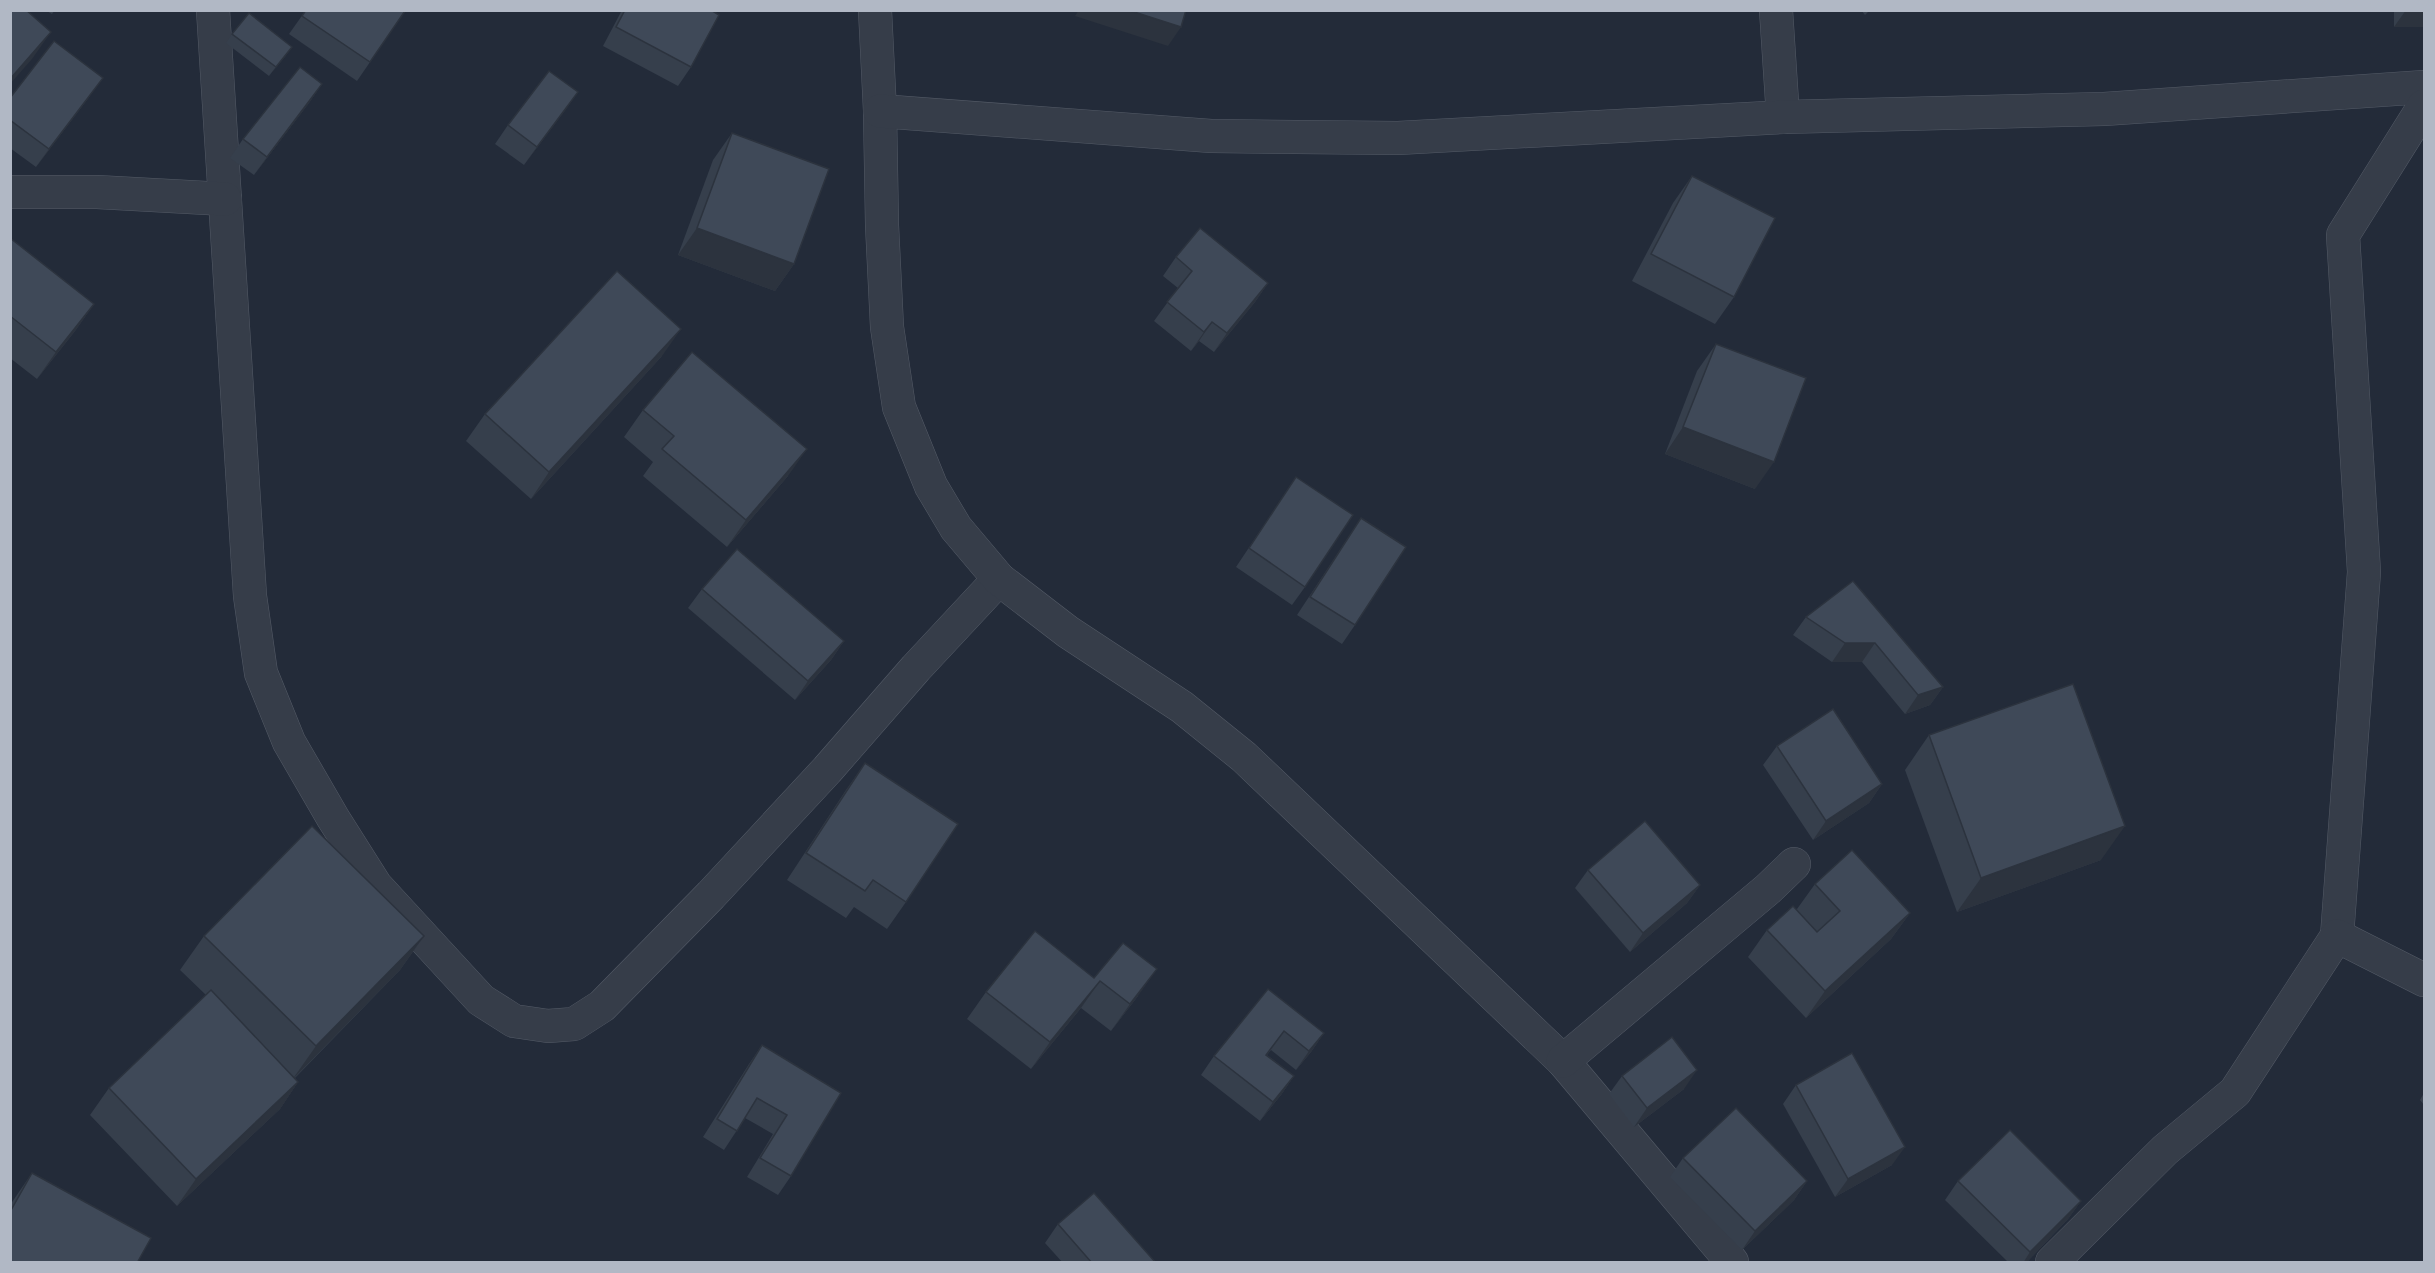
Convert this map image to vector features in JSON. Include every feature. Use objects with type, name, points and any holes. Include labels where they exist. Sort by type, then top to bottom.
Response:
[{"type":"street","points":[[213,10],[250,596],[261,673],[289,742],[376,886],[481,999],[514,1021],[549,1026],[574,1024],[602,1006],[789,812],[916,668],[999,579]]},
{"type":"street","points":[[875,10],[887,327],[899,407],[931,486],[956,528],[999,579],[1068,632],[1182,707],[1244,757],[1563,1061],[1732,1263]]},
{"type":"street","points":[[1776,10],[1783,117]]},
{"type":"street","points":[[880,111],[1211,136],[1375,138],[1783,117],[2104,109],[2424,87]]},
{"type":"street","points":[[2052,1263],[2165,1150],[2235,1092],[2337,936],[2364,572],[2343,236],[2424,106]]},
{"type":"street","points":[[10,192],[97,192],[225,199]]},
{"type":"street","points":[[1563,1061],[1768,889],[1794,864]]},
{"type":"street","points":[[2337,936],[2424,980]]},
{"type":"building","points":[[10,10],[26,10],[51,32],[10,79]]},
{"type":"building","points":[[306,10],[405,11],[370,62],[302,16]]},
{"type":"building","points":[[625,10],[711,10],[719,15],[691,67],[616,27]]},
{"type":"building","points":[[1128,10],[1186,10],[1181,27]]},
{"type":"building","points":[[249,13],[292,47],[276,67],[232,34]]},
{"type":"building","points":[[54,41],[103,78],[49,149],[10,120],[10,98]]},
{"type":"building","points":[[300,67],[322,84],[267,157],[243,139]]},
{"type":"building","points":[[549,71],[578,92],[537,147],[508,125]]},
{"type":"building","points":[[732,133],[829,169],[794,264],[697,228]]},
{"type":"building","points":[[1692,176],[1775,218],[1734,297],[1651,254]]},
{"type":"building","points":[[1200,228],[1268,283],[1227,333],[1212,322],[1204,332],[1167,302],[1192,271],[1176,257]]},
{"type":"building","points":[[10,238],[94,304],[56,352],[10,316]]},
{"type":"building","points":[[617,271],[681,329],[549,472],[485,414]]},
{"type":"building","points":[[1716,344],[1806,378],[1774,462],[1683,427]]},
{"type":"building","points":[[692,352],[807,449],[746,520],[662,449],[674,436],[643,410]]},
{"type":"building","points":[[1296,477],[1353,515],[1305,587],[1249,548]]},
{"type":"building","points":[[1361,518],[1406,547],[1355,625],[1310,597]]},
{"type":"building","points":[[737,549],[844,641],[808,681],[702,589]]},
{"type":"building","points":[[1853,581],[1943,687],[1918,695],[1875,643],[1845,643],[1806,617]]},
{"type":"building","points":[[2073,684],[2125,826],[1981,878],[1929,735]]},
{"type":"building","points":[[1833,709],[1882,784],[1826,821],[1777,746]]},
{"type":"building","points":[[865,763],[958,824],[906,902],[873,880],[865,891],[806,853]]},
{"type":"building","points":[[1645,821],[1700,885],[1643,933],[1588,870]]},
{"type":"building","points":[[312,826],[424,936],[316,1046],[204,936]]},
{"type":"building","points":[[1852,850],[1910,913],[1825,991],[1767,930],[1793,906],[1817,932],[1840,911],[1815,884]]},
{"type":"building","points":[[1035,931],[1094,978],[1123,943],[1157,969],[1130,1004],[1100,981],[1050,1042],[986,992]]},
{"type":"building","points":[[1268,989],[1324,1033],[1309,1051],[1284,1031],[1266,1055],[1294,1076],[1273,1102],[1214,1056]]},
{"type":"building","points":[[211,990],[298,1082],[196,1179],[109,1088]]},
{"type":"building","points":[[1672,1037],[1697,1070],[1647,1108],[1622,1076]]},
{"type":"building","points":[[762,1045],[841,1093],[791,1176],[760,1158],[787,1115],[757,1098],[737,1131],[717,1119]]},
{"type":"building","points":[[1852,1053],[1905,1147],[1848,1179],[1796,1085]]},
{"type":"building","points":[[1736,1108],[1807,1181],[1755,1231],[1683,1158]]},
{"type":"building","points":[[2010,1130],[2081,1201],[2030,1252],[1958,1181]]},
{"type":"building","points":[[32,1173],[151,1238],[137,1263],[10,1263],[10,1212]]},
{"type":"building","points":[[1094,1193],[1156,1263],[1092,1263],[1058,1224]]}]
